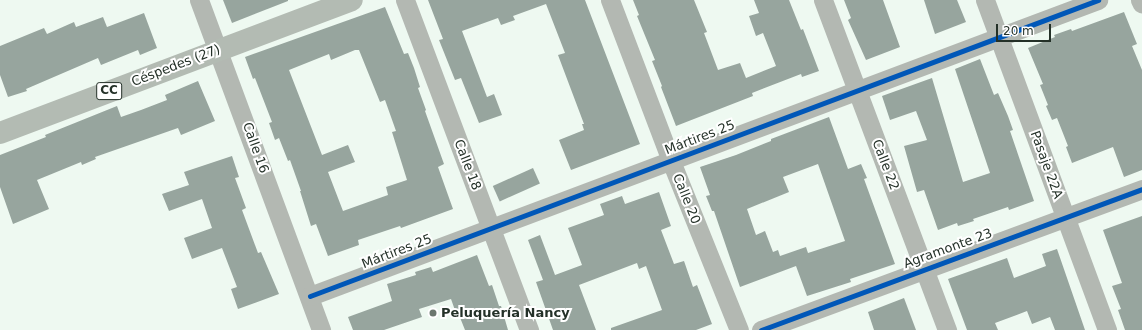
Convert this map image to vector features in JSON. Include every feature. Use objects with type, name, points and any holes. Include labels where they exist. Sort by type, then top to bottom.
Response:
[{"type":"main road","name":"Céspedes (27)","points":[[0,132],[352,0]]},
{"type":"street","name":"Calle 16","points":[[199,0],[310,296],[321,330]]},
{"type":"street","name":"Calle 18","points":[[405,0],[529,330]]},
{"type":"street","name":"Calle 20","points":[[610,0],[671,161],[739,330]]},
{"type":"street","name":"Calle 22","points":[[822,0],[947,330]]},
{"type":"street","name":"Pasaje 22A","points":[[985,0],[1107,330]]},
{"type":"street","name":"Mártires 25","points":[[310,296],[1098,0]]},
{"type":"street","points":[[1140,0],[1142,4]]},
{"type":"street","name":"Agramonte 23","points":[[761,330],[1142,188]]},
{"type":"building","points":[[223,0],[288,0],[288,1],[232,23]]},
{"type":"building","points":[[428,0],[585,0],[640,144],[571,170],[559,140],[584,130],[582,124],[584,124],[558,55],[565,53],[546,4],[513,16],[515,20],[501,25],[498,18],[462,31],[487,97],[494,94],[502,115],[479,123],[461,78],[455,80],[439,40],[443,39]]},
{"type":"building","points":[[633,0],[694,0],[707,32],[704,33],[718,70],[740,63],[746,78],[776,66],[763,33],[756,36],[749,16],[759,13],[754,0],[789,0],[801,30],[803,29],[819,71],[802,77],[801,74],[752,93],[753,96],[676,126],[652,61],[655,60],[637,16],[639,15]]},
{"type":"building","points":[[844,0],[883,0],[900,47],[866,60],[848,20],[851,18]]},
{"type":"building","points":[[924,0],[957,0],[966,22],[935,34]]},
{"type":"building","points":[[385,7],[404,54],[408,53],[414,68],[420,87],[418,88],[426,110],[425,111],[444,164],[438,167],[453,209],[401,228],[400,226],[358,240],[359,245],[328,256],[316,224],[311,226],[290,160],[288,161],[279,138],[275,140],[269,123],[272,122],[245,57]],"holes":[[[355,50],[359,50],[380,102],[385,100],[396,131],[392,132],[407,180],[386,187],[388,195],[343,211],[328,172],[355,162],[348,145],[322,155],[289,70],[329,54],[331,60]]]},
{"type":"building","points":[[1124,12],[1137,44],[1132,46],[1142,70],[1142,170],[1124,177],[1113,147],[1072,163],[1066,147],[1068,146],[1057,118],[1052,120],[1046,106],[1048,105],[1040,85],[1043,84],[1028,48],[1055,37],[1054,35],[1071,29],[1072,31]]},
{"type":"building","points":[[144,13],[157,48],[140,55],[138,50],[101,65],[98,58],[26,89],[27,91],[8,97],[0,75],[0,46],[44,28],[47,34],[74,22],[76,27],[103,17],[107,27]]},
{"type":"building","points":[[980,59],[994,95],[998,93],[1008,116],[1013,130],[1010,131],[1034,201],[1009,210],[1008,207],[973,219],[974,221],[958,226],[957,223],[938,230],[924,190],[917,192],[904,146],[927,140],[916,111],[890,120],[882,96],[932,78],[963,182],[990,173],[955,69]]},
{"type":"building","points":[[198,81],[215,121],[181,135],[178,128],[95,157],[96,159],[82,165],[81,162],[37,180],[49,209],[13,224],[0,187],[0,155],[117,106],[121,117],[141,110],[167,100],[165,95]]},
{"type":"building","points":[[829,117],[848,169],[861,164],[867,178],[864,179],[895,264],[850,279],[851,282],[807,296],[796,266],[740,287],[714,211],[712,211],[706,196],[710,195],[700,167],[736,155],[771,141],[771,139]],"holes":[[[818,164],[845,241],[808,253],[806,247],[780,256],[778,250],[773,252],[765,231],[756,235],[747,209],[789,192],[783,177]]]},
{"type":"building","points":[[232,156],[239,177],[235,178],[246,208],[242,210],[258,253],[261,252],[279,294],[238,309],[231,289],[237,287],[222,248],[192,259],[184,238],[212,228],[202,199],[169,211],[162,194],[189,185],[184,172]]},
{"type":"building","points":[[533,168],[540,184],[500,201],[493,186]]},
{"type":"building","points":[[659,192],[671,226],[661,230],[674,264],[684,261],[693,287],[697,285],[712,324],[696,330],[611,330],[611,328],[662,310],[646,266],[639,269],[637,263],[579,285],[596,330],[553,330],[536,282],[543,280],[528,240],[540,235],[555,275],[582,265],[568,228],[604,215],[600,204],[622,196],[625,204]]},
{"type":"building","points":[[1142,216],[1142,330],[1125,330],[1118,310],[1121,309],[1112,286],[1122,283],[1103,230]]},
{"type":"building","points":[[1057,249],[1085,330],[1055,330],[1050,317],[1032,324],[1027,311],[995,323],[998,330],[967,330],[948,279],[1007,258],[1014,278],[1046,266],[1042,254]]},
{"type":"building","points":[[477,255],[489,286],[492,285],[499,306],[501,306],[508,330],[465,330],[459,315],[457,316],[451,299],[419,309],[422,317],[384,330],[353,330],[348,317],[392,301],[387,284],[416,275],[415,272],[431,267],[433,272]]},
{"type":"building","points":[[904,298],[916,330],[874,330],[868,312]]},
{"type":"cycle path","points":[[310,296],[1098,0]]},
{"type":"cycle path","points":[[761,330],[1142,189]]},
{"type":"place","name":"Peluquería Nancy","points":[[433,313]]}]
